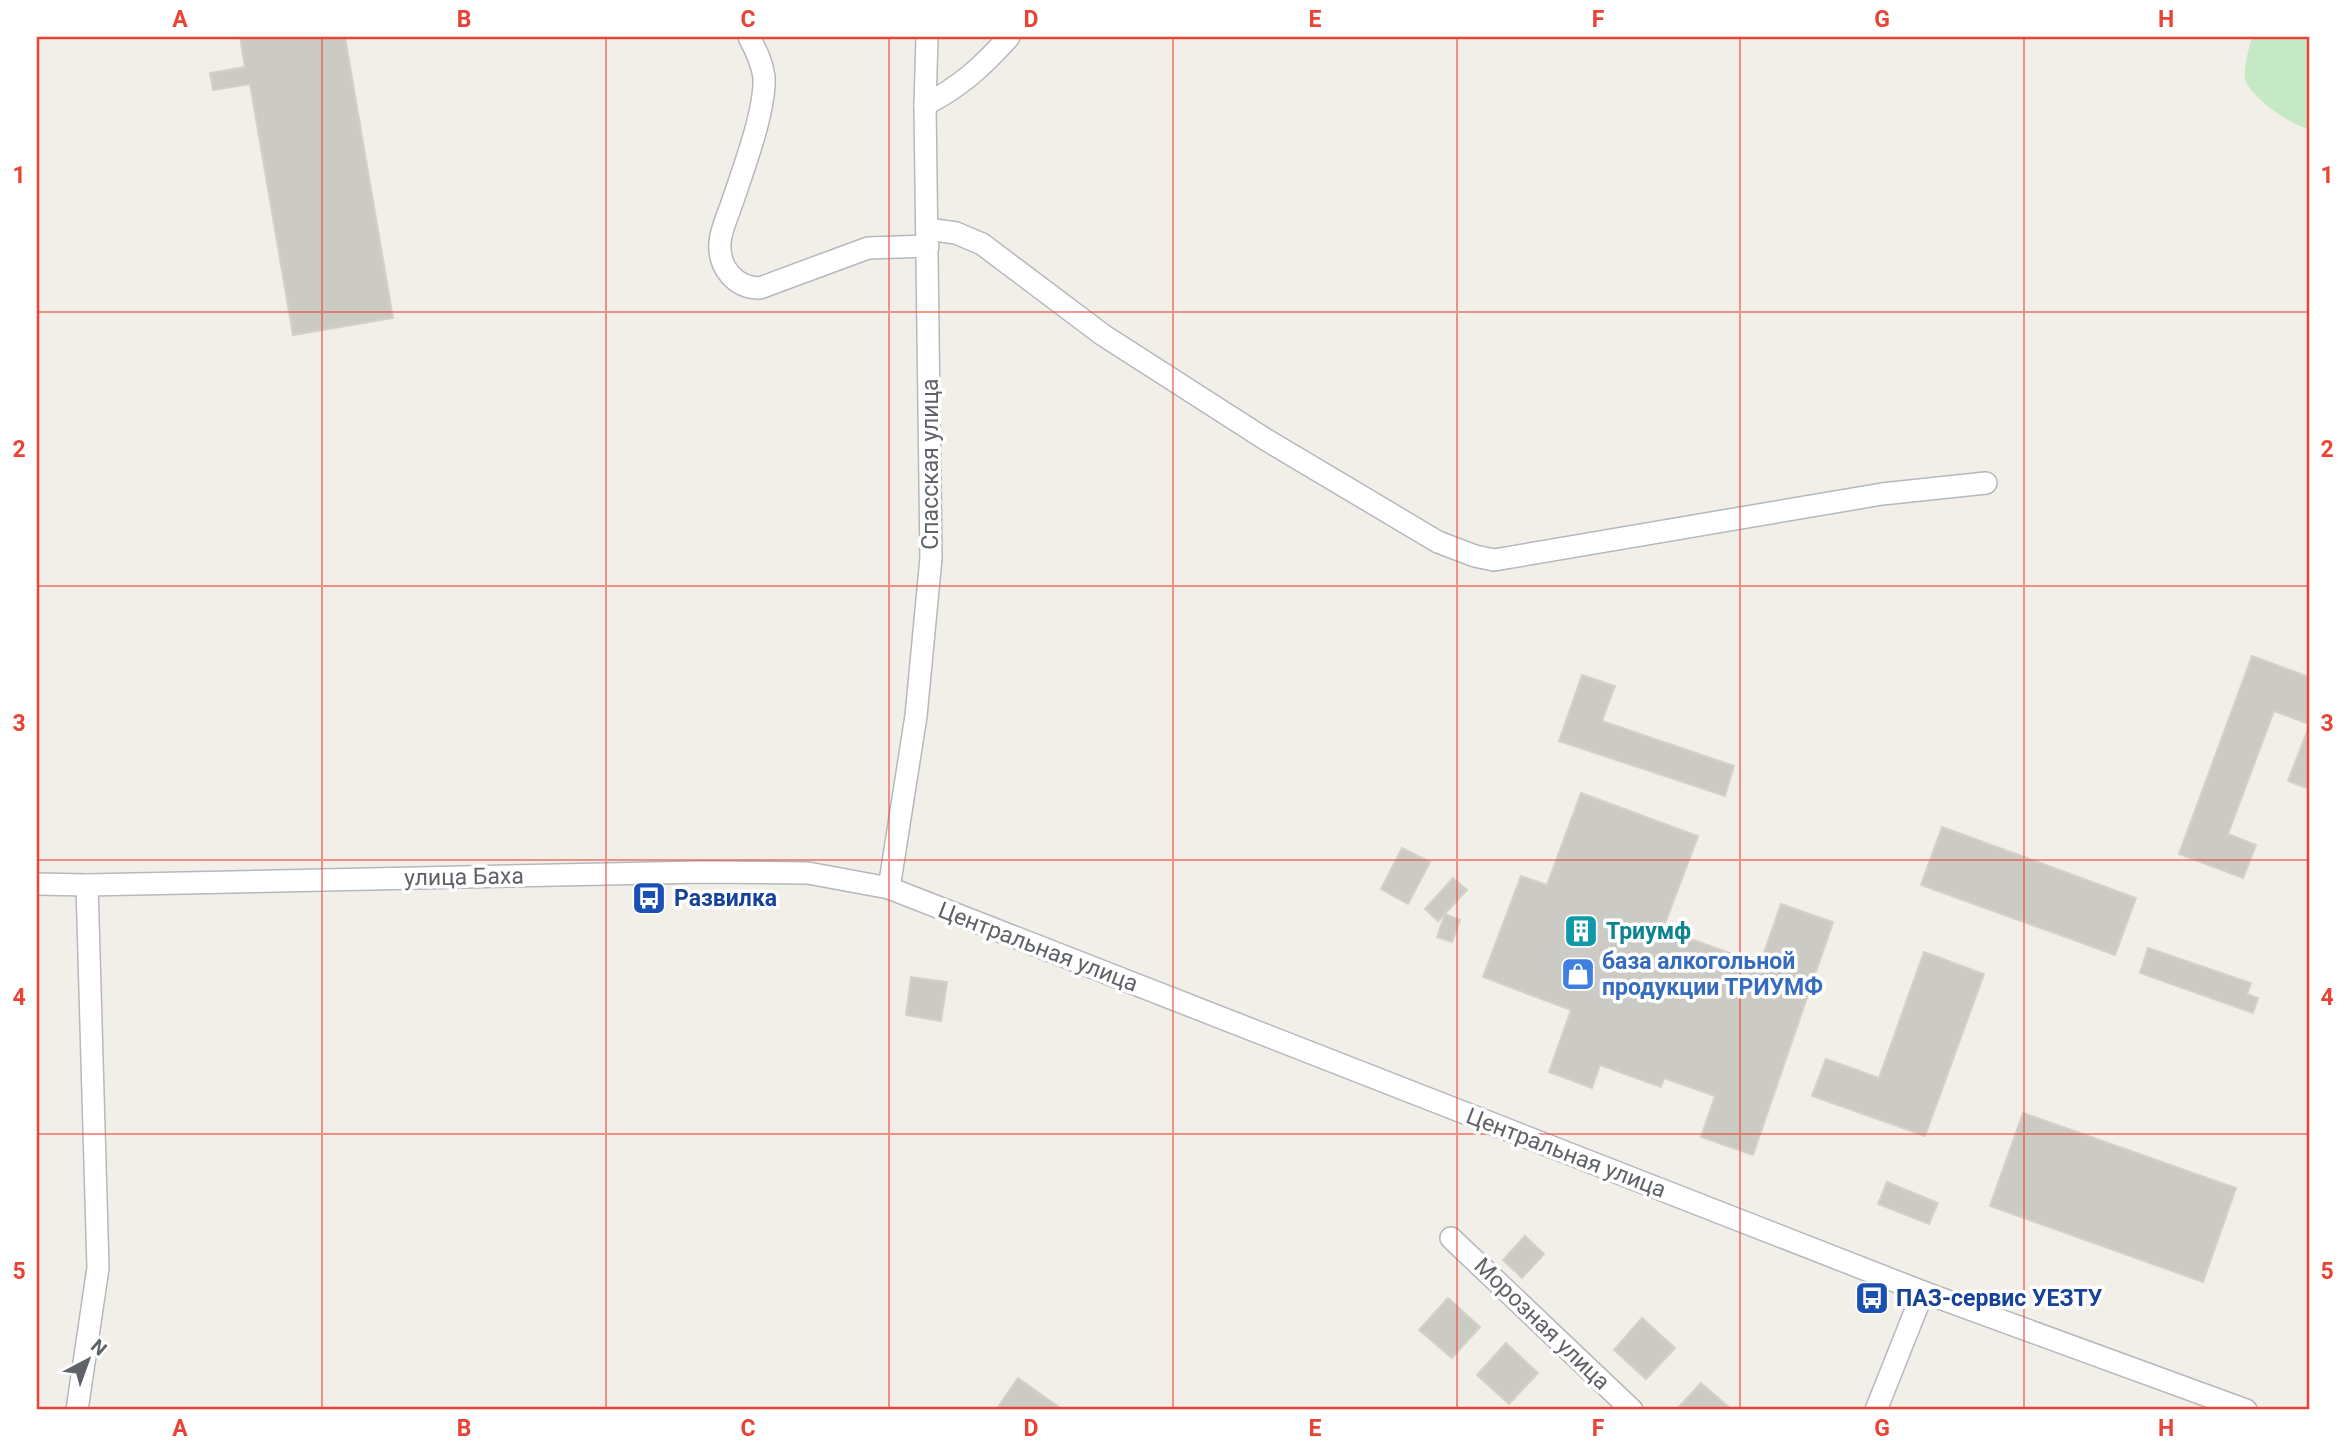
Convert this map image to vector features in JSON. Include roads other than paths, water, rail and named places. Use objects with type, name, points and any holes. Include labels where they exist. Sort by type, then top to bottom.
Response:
[{"type":"street","points":[[749,37],[759,55],[764,78],[761,104],[720,242],[724,268],[741,284],[760,288],[868,248],[956,233],[982,244],[1103,335],[1242,424],[1438,542],[1475,556],[1494,560],[1882,494],[1986,483]]},
{"type":"street","name":"Спасская улица","points":[[890,888],[916,716],[931,558],[925,105],[927,37]]},
{"type":"street","points":[[925,105],[968,79],[1009,37]]},
{"type":"street","name":"улица Баха","points":[[37,884],[808,873],[890,888]]},
{"type":"street","points":[[77,1410],[98,1268],[87,885]]},
{"type":"street","name":"Центральная улица","points":[[890,888],[2204,1403],[2246,1410]]},
{"type":"street","name":"Морозная улица","points":[[1451,1238],[1632,1410]]},
{"type":"street","points":[[1876,1410],[1923,1292]]},
{"type":"place","name":"Развилка","points":[[649,898]]},
{"type":"place","name":"Триумф","points":[[1581,931]]},
{"type":"place","name":"база алкогольной продукции ТРИУМФ","points":[[1578,974]]},
{"type":"place","name":"ПАЗ-сервис УЕЗТУ","points":[[1872,1298]]}]
